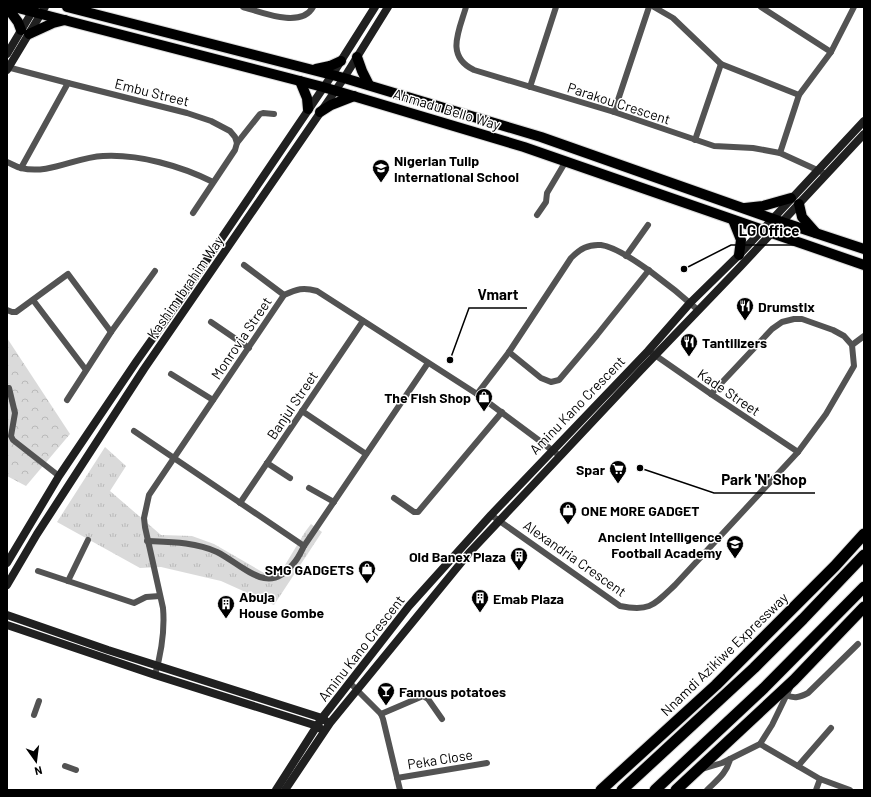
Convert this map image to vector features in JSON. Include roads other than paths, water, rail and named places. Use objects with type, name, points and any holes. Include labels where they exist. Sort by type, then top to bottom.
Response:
[{"type":"highway","name":"Nnamdi Azikiwe Expressway","points":[[601,790],[716,685],[835,566],[864,534]]},
{"type":"highway","name":"Nnamdi Azikiwe Expressway","points":[[622,790],[754,668],[864,555]]},
{"type":"highway","points":[[803,619],[805,613],[829,578],[835,566]]},
{"type":"highway","points":[[655,790],[764,688],[864,587]]},
{"type":"highway","points":[[676,790],[794,680],[864,607]]},
{"type":"main road","points":[[7,7],[25,32]]},
{"type":"main road","name":"Ahmadu Bello Way","points":[[14,7],[39,10],[65,20],[335,90],[524,146],[734,220],[766,235],[782,238],[864,265]]},
{"type":"main road","name":"Kashim Ibrahim Way","points":[[7,563],[59,476],[332,75],[375,7]]},
{"type":"main road","name":"Kashim Ibrahim Way","points":[[7,585],[37,534],[144,368],[344,78],[388,7]]},
{"type":"main road","name":"Ahmadu Bello Way","points":[[70,8],[344,78],[541,137],[864,250]]},
{"type":"main road","points":[[7,54],[25,32],[39,10]]},
{"type":"main road","points":[[8,68],[25,32],[65,20]]},
{"type":"main road","points":[[357,57],[369,85]]},
{"type":"main road","points":[[313,70],[330,66],[341,61]]},
{"type":"main road","points":[[300,81],[307,98],[308,109]]},
{"type":"main road","points":[[320,112],[331,105],[354,96]]},
{"type":"main road","name":"Aminu Kano Crescent","points":[[285,790],[330,723],[469,553],[560,456],[652,353],[690,303],[739,255],[782,222],[818,169],[864,121]]},
{"type":"main road","points":[[742,208],[795,201],[826,174],[864,134]]},
{"type":"main road","points":[[795,201],[802,216],[817,234]]},
{"type":"main road","name":"Aminu Kano Crescent","points":[[276,790],[322,718],[409,606],[491,515],[553,450],[698,310],[766,235],[772,218],[795,201]]},
{"type":"main road","points":[[734,220],[741,240],[739,255]]},
{"type":"main road","name":"Aminu Kano Crescent","points":[[7,615],[158,666],[322,718],[330,723]]},
{"type":"main road","points":[[7,625],[155,676],[317,726],[325,731]]},
{"type":"street","points":[[243,7],[282,18],[294,18],[302,16],[313,7]]},
{"type":"street","name":"Parakou Crescent","points":[[466,7],[456,45],[458,56],[464,65],[474,70],[614,112],[714,146],[753,148],[780,153],[818,169],[826,174]]},
{"type":"street","points":[[530,87],[556,7]]},
{"type":"street","points":[[614,112],[649,7]]},
{"type":"street","points":[[654,7],[673,18],[721,64],[799,96]]},
{"type":"street","points":[[761,7],[831,52]]},
{"type":"street","points":[[780,153],[799,96],[831,52],[854,7]]},
{"type":"street","points":[[695,140],[721,64]]},
{"type":"street","name":"Embu Street","points":[[8,68],[187,113],[211,121],[230,131],[235,137],[237,143]]},
{"type":"street","points":[[21,168],[68,83]]},
{"type":"street","points":[[193,212],[235,150],[237,143],[260,114],[274,114]]},
{"type":"street","points":[[7,162],[21,168],[43,169],[102,156],[121,156],[148,160],[203,177],[213,182]]},
{"type":"street","points":[[537,215],[546,202],[547,193],[566,161]]},
{"type":"street","points":[[626,256],[648,225]]},
{"type":"street","points":[[477,394],[509,352],[571,258],[580,250],[590,246],[600,245],[612,248],[626,256],[649,270],[698,310]]},
{"type":"street","points":[[244,265],[284,295]]},
{"type":"street","points":[[509,352],[541,378],[550,382],[559,380],[649,270]]},
{"type":"street","points":[[67,400],[110,332],[155,271]]},
{"type":"street","points":[[7,310],[16,312],[68,274],[110,332]]},
{"type":"street","name":"Monrovia Street","points":[[155,676],[158,666],[164,622],[160,596],[147,541],[144,518],[149,495],[284,295],[295,290],[306,288],[317,291],[477,394],[560,456]]},
{"type":"street","points":[[33,300],[86,370]]},
{"type":"street","points":[[711,394],[772,329],[782,322],[802,319],[833,330],[844,336],[852,345],[864,336]]},
{"type":"street","name":"Banjul Street","points":[[240,503],[363,320]]},
{"type":"street","points":[[211,322],[248,348]]},
{"type":"street","name":"Alexandria Crescent","points":[[491,515],[620,606],[634,609],[651,606],[658,602],[675,585],[798,452],[826,414],[854,366],[852,345]]},
{"type":"street","name":"Kade Street","points":[[652,353],[798,452]]},
{"type":"street","points":[[147,541],[202,546],[217,552],[262,578],[270,579],[281,576],[287,572],[294,563],[428,362]]},
{"type":"street","points":[[171,374],[213,400]]},
{"type":"street","points":[[9,388],[15,413],[11,436],[13,440],[59,476]]},
{"type":"street","points":[[302,411],[366,454]]},
{"type":"street","points":[[394,498],[414,512],[418,512],[502,412]]},
{"type":"street","points":[[134,431],[304,546]]},
{"type":"street","points":[[268,462],[290,478]]},
{"type":"street","points":[[309,488],[334,502]]},
{"type":"street","points":[[68,582],[88,540]]},
{"type":"street","points":[[38,570],[68,582],[134,604],[146,597],[160,596]]},
{"type":"street","points":[[786,696],[798,698],[808,693],[858,644]]},
{"type":"street","points":[[697,770],[714,766],[760,744],[772,725],[794,680]]},
{"type":"street","points":[[349,682],[381,714],[400,790]]},
{"type":"street","points":[[381,714],[423,696],[428,699],[442,719]]},
{"type":"street","points":[[34,715],[39,701]]},
{"type":"street","points":[[798,766],[831,728]]},
{"type":"street","points":[[760,744],[820,779],[850,790]]},
{"type":"street","points":[[707,790],[726,771],[730,759]]},
{"type":"street","name":"Peka Close","points":[[397,778],[487,763]]},
{"type":"street","points":[[65,766],[76,770]]},
{"type":"street","points":[[816,790],[820,779]]},
{"type":"place","name":"Nigerian Tulip International School","points":[[381,183]]},
{"type":"place","name":"LG Office","points":[[684,269]]},
{"type":"place","name":"Drumstix","points":[[745,321]]},
{"type":"place","name":"Tantilizers","points":[[689,357]]},
{"type":"place","name":"Vmart","points":[[450,360]]},
{"type":"place","name":"The Fish Shop","points":[[484,412]]},
{"type":"place","name":"Park 'N' Shop","points":[[640,468]]},
{"type":"place","name":"Spar","points":[[618,484]]},
{"type":"place","name":"ONE MORE GADGET","points":[[568,525]]},
{"type":"place","name":"Ancient Intelligence Football Academy","points":[[735,559]]},
{"type":"place","name":"Old Banex Plaza","points":[[519,571]]},
{"type":"place","name":"SMG GADGETS","points":[[367,584]]},
{"type":"place","name":"Emab Plaza","points":[[480,613]]},
{"type":"place","name":"Abuja House Gombe","points":[[226,619]]},
{"type":"place","name":"Famous potatoes","points":[[386,706]]}]
